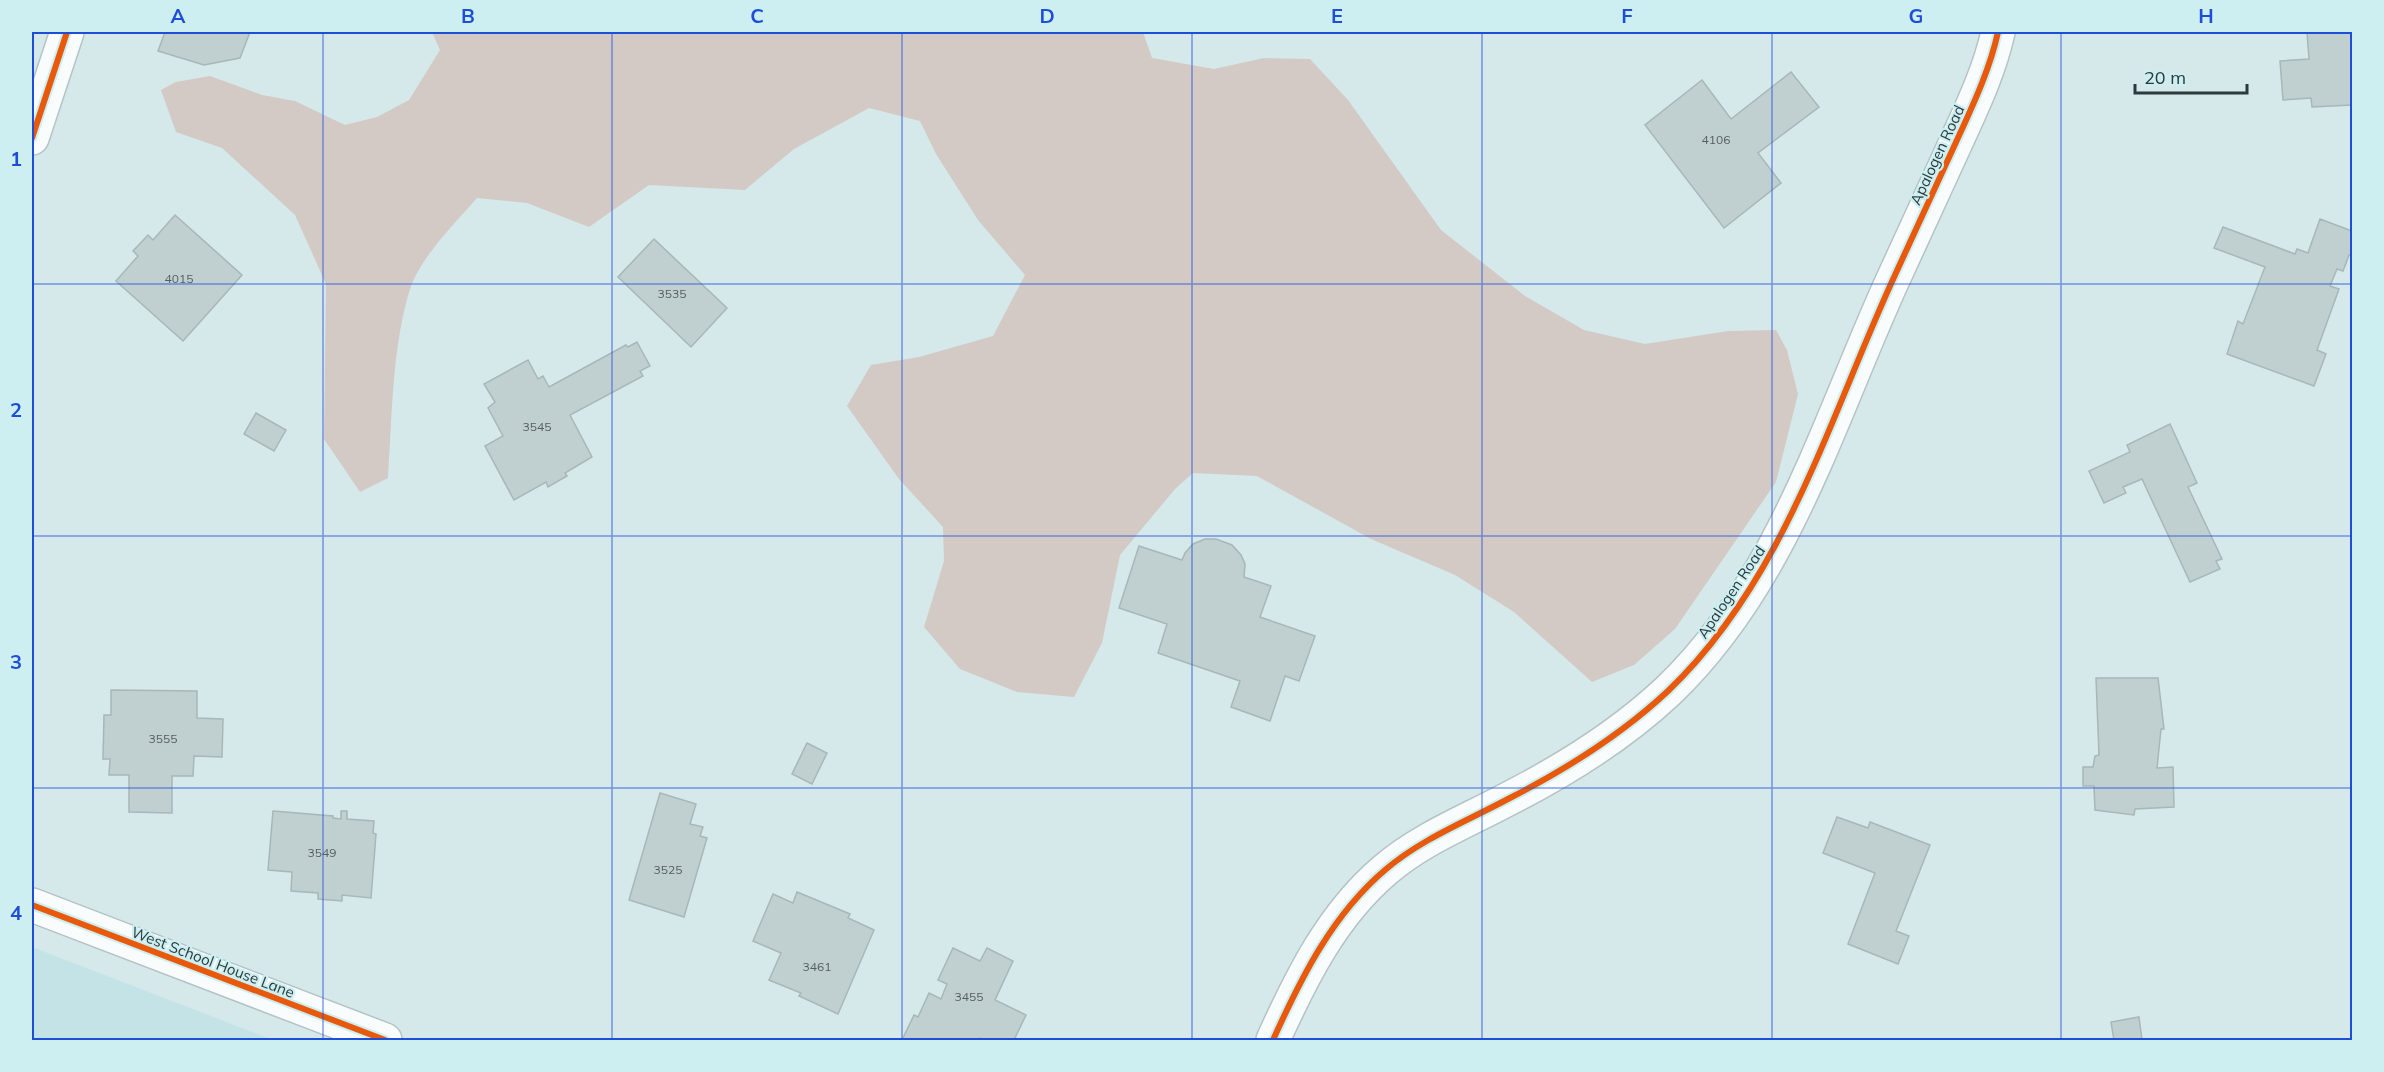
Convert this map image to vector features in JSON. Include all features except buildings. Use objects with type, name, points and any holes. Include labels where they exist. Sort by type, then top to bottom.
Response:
[{"type":"street","points":[[32,138],[68,32]]},
{"type":"street","name":"Apalogen Road","points":[[1273,1041],[1297,987],[1326,937],[1354,901],[1385,870],[1414,849],[1583,757],[1621,730],[1668,691],[1701,656],[1732,616],[1761,573],[1791,517],[1871,328],[1981,86],[1998,32]]},
{"type":"street","name":"West School House Lane","points":[[32,905],[385,1041]]},
{"type":"shaded area","points":[[432,32],[1143,32],[1152,58],[1214,69],[1264,58],[1310,59],[1348,100],[1441,230],[1525,296],[1584,330],[1645,344],[1728,331],[1776,330],[1787,350],[1798,394],[1776,482],[1675,629],[1634,665],[1592,682],[1514,612],[1455,575],[1371,539],[1257,476],[1193,473],[1175,489],[1120,555],[1102,643],[1074,697],[1017,692],[960,669],[924,627],[944,561],[943,527],[899,479],[847,406],[871,365],[919,357],[993,336],[1025,275],[978,220],[936,154],[920,121],[869,108],[794,149],[745,190],[649,185],[589,227],[527,203],[477,198],[431,251],[411,286],[396,356],[388,478],[360,492],[324,439],[326,284],[295,215],[222,148],[176,132],[161,90],[176,82],[210,76],[262,95],[295,101],[345,125],[377,117],[409,100],[440,50]]},
{"type":"shaded area","points":[[32,947],[273,1040],[32,1040]]},
{"type":"cycle path","points":[[32,138],[67,32]]},
{"type":"cycle path","points":[[1273,1040],[1307,971],[1334,927],[1349,907],[1385,870],[1414,849],[1550,776],[1612,737],[1668,691],[1709,647],[1744,599],[1801,495],[1871,329],[1975,100],[1998,32]]},
{"type":"cycle path","points":[[32,905],[385,1040]]}]
